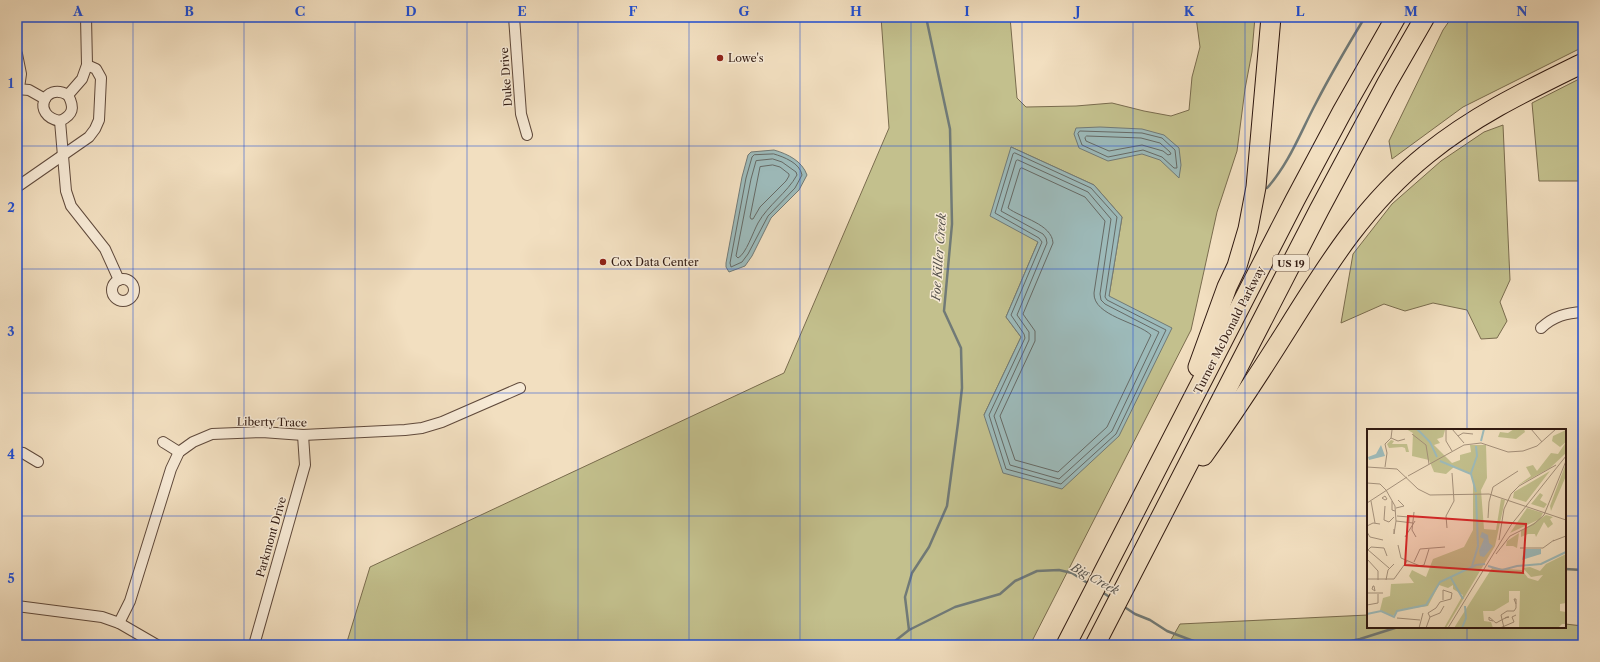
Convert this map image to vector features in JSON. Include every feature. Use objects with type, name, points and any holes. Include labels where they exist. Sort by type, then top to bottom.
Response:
[{"type":"highway","points":[[1170,444],[1227,287],[1239,260],[1248,229],[1258,172],[1271,17]]},
{"type":"highway","name":"Turner McDonald Parkway","points":[[1066,645],[1342,112],[1396,17]]},
{"type":"highway","name":"US 19","points":[[1098,640],[1319,210],[1380,96],[1425,17]]},
{"type":"highway","points":[[1164,513],[1235,412],[1335,254],[1379,199],[1426,155],[1468,124],[1502,104],[1583,63]]},
{"type":"street","points":[[68,95],[82,79],[88,65],[86,17]]},
{"type":"street","name":"Duke Drive","points":[[514,17],[521,114],[527,135]]},
{"type":"street","points":[[17,54],[21,74],[18,88],[29,90],[45,99]]},
{"type":"street","points":[[17,187],[89,137],[95,129],[99,120],[101,78],[96,69],[88,65]]},
{"type":"street","points":[[55,91],[68,95],[72,103],[72,111],[67,117],[60,121],[52,120],[45,114],[43,107],[45,99],[49,94],[55,91]]},
{"type":"street","points":[[60,121],[66,191],[71,206],[105,249],[119,280]]},
{"type":"street","points":[[1541,328],[1549,321],[1559,316],[1570,312],[1583,312]]},
{"type":"street","name":"Liberty Trace","points":[[179,452],[193,442],[212,434],[262,432],[304,435],[422,428],[442,422],[520,388]]},
{"type":"street","name":"Parkmont Drive","points":[[254,645],[305,465],[304,435]]},
{"type":"street","points":[[119,623],[130,601],[171,469],[179,452],[163,442]]},
{"type":"street","points":[[17,452],[23,453],[38,462]]},
{"type":"street","points":[[17,609],[102,617],[119,623],[157,645]]},
{"type":"shaded area","points":[[881,17],[1010,17],[1017,98],[1026,107],[1076,106],[1112,103],[1171,116],[1189,110],[1192,77],[1200,47],[1196,17],[1255,17],[1252,52],[1245,89],[1237,151],[1217,212],[1191,330],[1030,645],[346,645],[370,567],[784,373],[889,128]],"holes":[[[1011,147],[1094,185],[1122,217],[1109,296],[984,415],[1021,337],[1006,317],[1038,242]]]},
{"type":"shaded area","points":[[1452,17],[1583,17],[1583,47],[1463,107],[1392,159],[1389,141],[1443,30]]},
{"type":"shaded area","points":[[1583,77],[1583,181],[1539,181],[1532,103]]},
{"type":"shaded area","points":[[1503,125],[1510,280],[1500,302],[1507,321],[1497,338],[1481,339],[1467,310],[1433,303],[1405,311],[1384,304],[1341,323],[1353,254],[1392,204],[1441,161],[1484,132]]},
{"type":"shaded area","points":[[1367,615],[1367,628],[1566,628],[1566,624],[1583,626],[1583,645],[1168,645],[1180,624]]},
{"type":"water","points":[[1100,127],[1142,129],[1164,135],[1179,148],[1181,165],[1179,178],[1160,160],[1142,154],[1108,161],[1079,148],[1074,134],[1076,128]]},
{"type":"water","points":[[1011,147],[1094,185],[1122,217],[1109,296],[1172,328],[1119,436],[1062,489],[1003,473],[984,415],[1021,337],[1006,317],[1038,242],[990,216]]},
{"type":"water","points":[[774,150],[798,162],[805,170],[807,175],[799,190],[771,218],[752,256],[745,266],[729,272],[726,267],[726,263],[742,177],[748,155],[751,152]]},
{"type":"water","points":[[1583,428],[1583,483],[1579,484]]},
{"type":"waterway","name":"Foe Killer Creek","points":[[909,630],[905,597],[912,573],[929,547],[947,506],[962,388],[961,348],[944,311],[952,224],[950,129],[926,17]]},
{"type":"waterway","points":[[1267,188],[1282,169],[1328,81],[1365,17]]},
{"type":"waterway","name":"Big Creek","points":[[1566,569],[1583,570]]},
{"type":"waterway","name":"Big Creek","points":[[890,645],[909,630],[955,607],[1000,594],[1015,581],[1037,571],[1059,570],[1072,573],[1089,584]]},
{"type":"waterway","name":"Big Creek","points":[[1102,592],[1111,598]]},
{"type":"waterway","name":"Big Creek","points":[[1123,606],[1167,631],[1204,645]]},
{"type":"waterway","name":"Big Creek","points":[[1332,645],[1360,639],[1395,628]]},
{"type":"place","name":"Lowe's","points":[[720,58]]},
{"type":"place","name":"Cox Data Center","points":[[603,262]]}]
